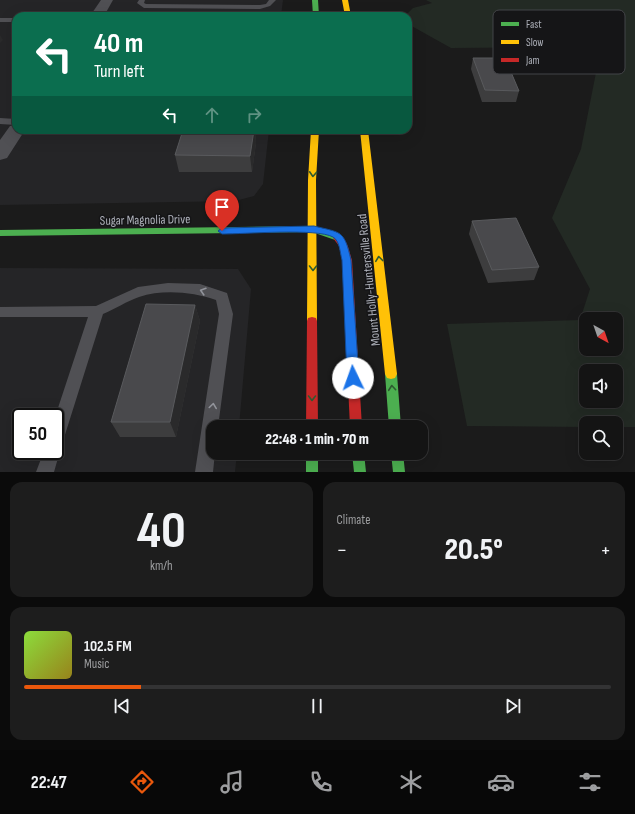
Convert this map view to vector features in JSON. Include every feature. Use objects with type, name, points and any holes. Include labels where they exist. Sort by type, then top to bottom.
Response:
[{"type":"main road","points":[[315,0],[316,12]]},
{"type":"main road","points":[[345,0],[347,12]]},
{"type":"main road","points":[[312,420],[314,229],[312,180],[315,134]]},
{"type":"main road","name":"Mount Holly-Huntersville Road","points":[[364,134],[388,339],[394,420]]},
{"type":"main road","name":"Sugar Magnolia Drive","points":[[0,233],[314,229],[337,235],[342,241],[345,250],[356,420]]},
{"type":"main road","points":[[312,460],[312,472]]},
{"type":"main road","points":[[359,460],[360,472]]},
{"type":"main road","points":[[398,460],[399,472]]},
{"type":"street","points":[[100,12],[107,0]]},
{"type":"street","points":[[0,154],[13,134]]},
{"type":"lane","points":[[142,0],[140,3],[144,6],[252,6],[268,5],[273,0]]},
{"type":"lane","points":[[0,20],[12,20]]},
{"type":"lane","points":[[0,121],[12,122]]},
{"type":"lane","points":[[0,312],[97,311],[138,292],[168,288],[200,289],[222,297],[226,314],[204,472]]},
{"type":"lane","points":[[64,413],[97,311]]},
{"type":"lane","points":[[45,472],[49,460]]},
{"type":"shaded area","points":[[0,0],[283,0],[282,12],[12,12],[12,134],[269,134],[263,184],[254,196],[235,201],[0,205]]},
{"type":"shaded area","points":[[426,0],[635,0],[635,427],[623,427],[623,416],[579,416],[579,427],[467,426],[447,324],[579,320],[579,356],[623,356],[623,312],[583,312],[590,289],[552,218],[581,149],[596,74],[625,74],[625,10],[493,10],[493,48],[451,48],[412,26],[412,12],[409,12],[413,8],[432,3]]},
{"type":"shaded area","points":[[0,268],[238,269],[251,289],[240,420],[206,420],[206,460],[236,460],[235,472],[0,472]]},
{"type":"building","points":[[473,58],[493,58],[493,74],[512,74],[519,91],[485,90]]},
{"type":"building","points":[[182,134],[253,134],[250,156],[175,155]]},
{"type":"building","points":[[516,218],[539,267],[492,270],[472,221]]},
{"type":"building","points":[[146,304],[195,305],[170,422],[111,422]]},
{"type":"traffic: fast","points":[[315,0],[316,12]]},
{"type":"traffic: fast","points":[[0,233],[313,229],[338,238]]},
{"type":"traffic: fast","points":[[391,374],[394,420]]},
{"type":"traffic: fast","points":[[312,460],[312,472]]},
{"type":"traffic: fast","points":[[359,460],[360,472]]},
{"type":"traffic: fast","points":[[398,460],[399,472]]},
{"type":"traffic: slow","points":[[345,0],[347,12]]},
{"type":"traffic: slow","points":[[312,321],[312,180],[315,134]]},
{"type":"traffic: slow","points":[[364,134],[391,374]]},
{"type":"traffic: jam","points":[[338,238],[343,245],[347,260],[356,420]]},
{"type":"traffic: jam","points":[[312,321],[312,420]]},
{"type":"route","points":[[222,231],[314,229],[337,235],[342,241],[347,260],[353,378]]}]
